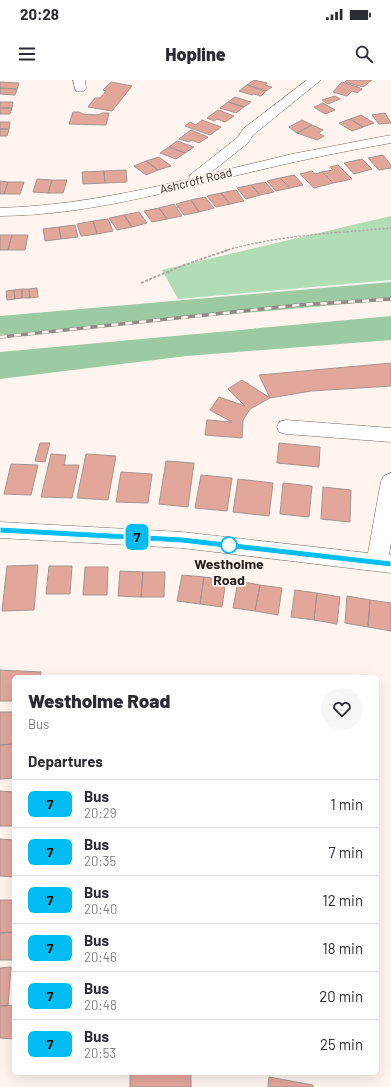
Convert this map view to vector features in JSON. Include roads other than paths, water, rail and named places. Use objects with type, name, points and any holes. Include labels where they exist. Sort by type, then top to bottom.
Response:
[{"type":"street","points":[[188,183],[255,152],[248,132],[315,80]]},
{"type":"street","name":"Ashcroft Road","points":[[1,215],[68,208],[188,183],[255,152],[391,139]]},
{"type":"street","points":[[286,427],[391,435]]},
{"type":"street","points":[[0,530],[182,540],[384,563],[391,481]]},
{"type":"railway","points":[[0,337],[299,305],[391,299]]},
{"type":"place","name":"Westholme Road","points":[[229,545]]}]
